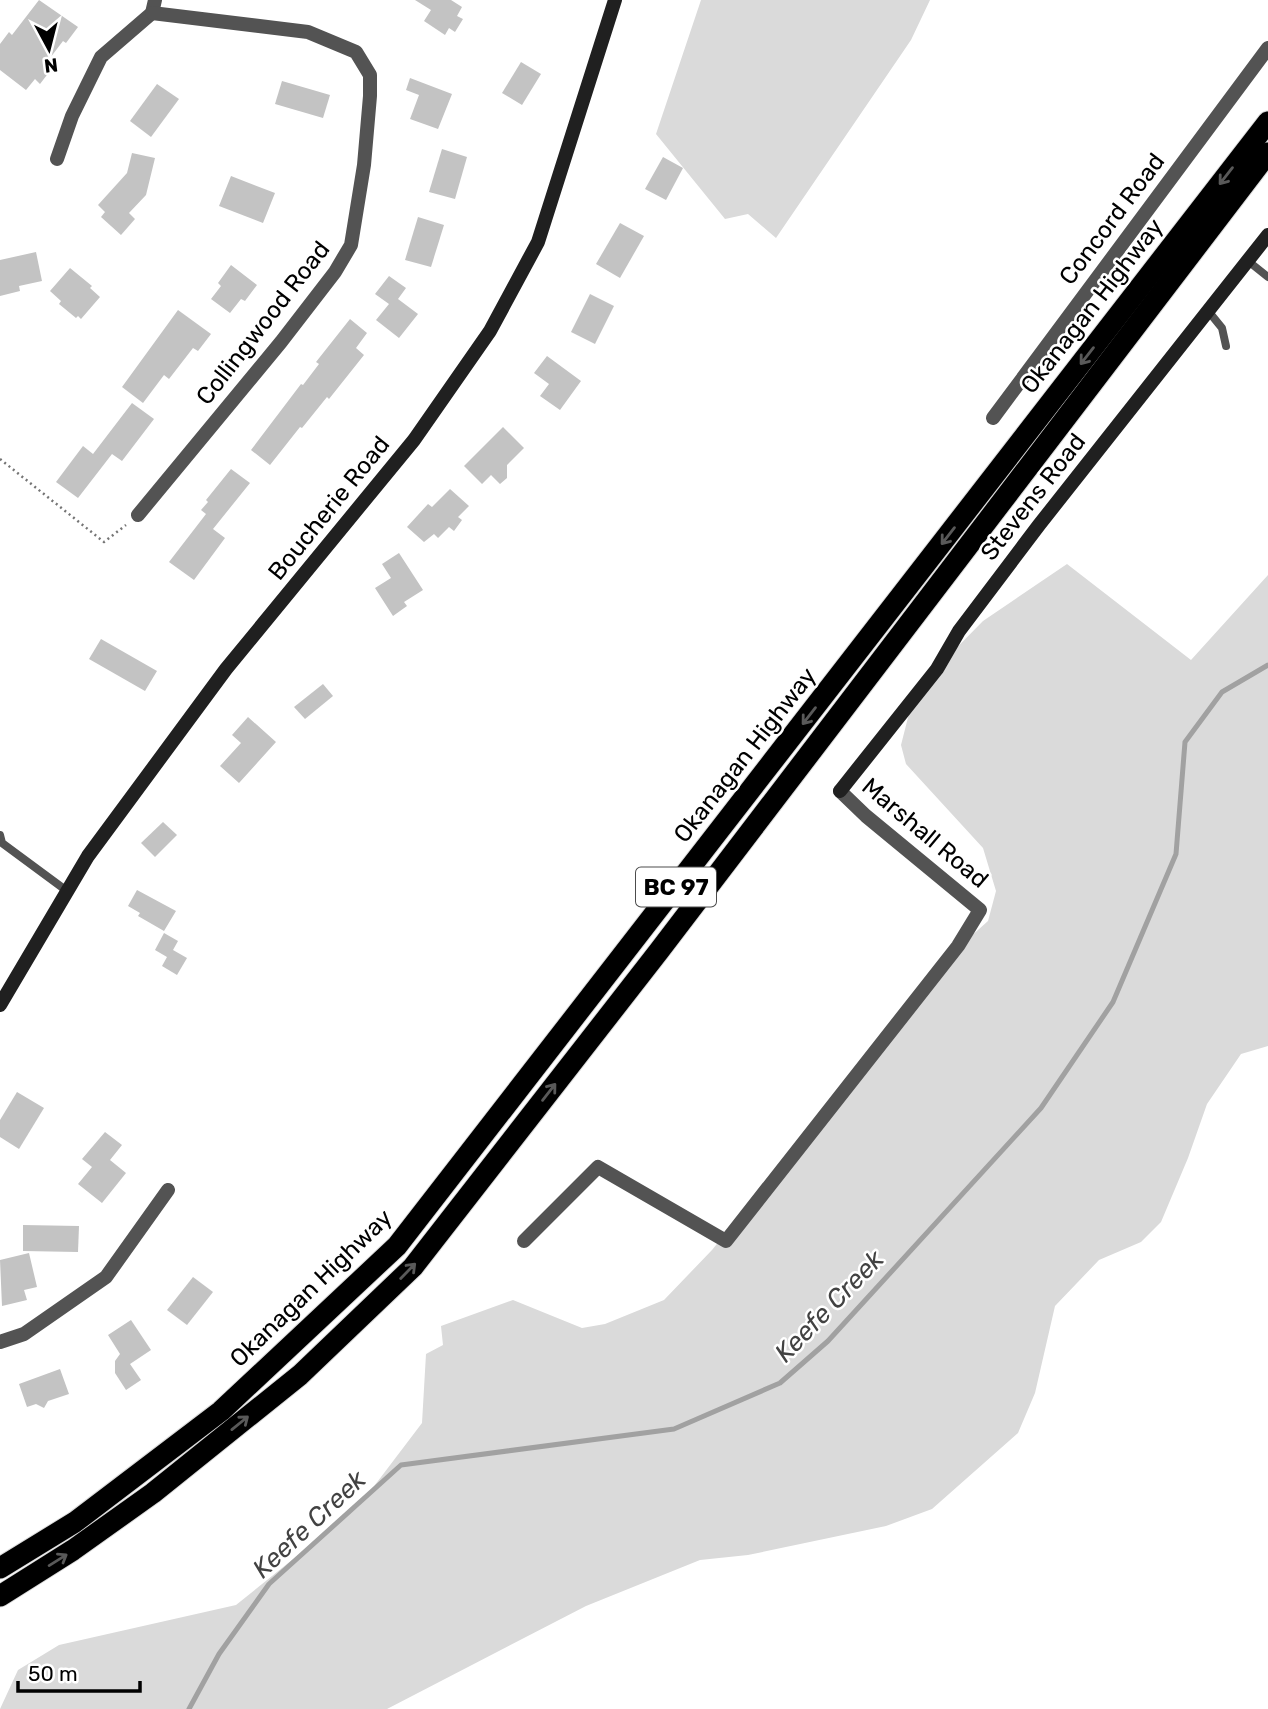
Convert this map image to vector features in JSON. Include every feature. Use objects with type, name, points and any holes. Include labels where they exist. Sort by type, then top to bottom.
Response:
[{"type":"highway","name":"Okanagan Highway","points":[[0,1568],[75,1522],[221,1411],[397,1246],[1268,122]]},
{"type":"highway","name":"Okanagan Highway","points":[[0,1596],[73,1550],[153,1493],[300,1375],[413,1266],[659,951],[1268,153]]},
{"type":"main road","name":"Boucherie Road","points":[[0,1005],[88,856],[226,669],[414,440],[490,331],[538,242],[615,0]]},
{"type":"main road","name":"Stevens Road","points":[[840,791],[937,669],[959,631],[1039,525],[1268,235]]},
{"type":"street","points":[[57,159],[72,116],[101,57],[153,7]]},
{"type":"street","name":"Collingwood Road","points":[[138,515],[270,356],[335,272],[351,246],[364,165],[370,96],[370,75],[356,52],[308,32],[153,7]]},
{"type":"street","name":"Concord Road","points":[[993,418],[1268,48]]},
{"type":"street","name":"Marshall Road","points":[[524,1241],[598,1167],[726,1241],[958,946],[980,910],[866,816],[840,791]]},
{"type":"street","points":[[0,1342],[24,1334],[106,1277],[168,1190]]},
{"type":"lane","points":[[1248,261],[1268,277]]},
{"type":"lane","points":[[1209,312],[1222,328],[1226,346]]},
{"type":"lane","points":[[1,841],[67,891]]},
{"type":"path","points":[[0,459],[104,542],[138,515]]},
{"type":"shaded area","points":[[701,0],[930,0],[911,40],[776,238],[748,214],[725,219],[656,134]]},
{"type":"shaded area","points":[[1067,564],[1191,660],[1268,575],[1268,1046],[1241,1054],[1207,1104],[1161,1222],[1141,1242],[1099,1260],[1055,1306],[1035,1393],[1018,1433],[932,1509],[886,1526],[748,1555],[700,1560],[586,1606],[387,1709],[0,1709],[18,1670],[59,1645],[236,1605],[359,1506],[422,1423],[426,1354],[443,1345],[441,1326],[513,1300],[582,1328],[605,1324],[664,1300],[712,1250],[949,956],[988,921],[996,891],[983,848],[906,764],[901,745],[915,690],[983,621]]},
{"type":"building","points":[[39,0],[78,27],[47,62],[53,67],[40,84],[35,79],[26,90],[0,70],[0,44],[9,32],[12,35]]},
{"type":"building","points":[[415,0],[451,0],[462,7],[457,16],[463,19],[455,32],[449,28],[445,35],[424,21],[431,10]]},
{"type":"building","points":[[521,62],[541,74],[522,105],[502,93]]},
{"type":"building","points":[[410,78],[452,94],[438,129],[410,119],[419,95],[406,90]]},
{"type":"building","points":[[282,81],[330,95],[323,118],[275,104]]},
{"type":"building","points":[[157,84],[179,99],[151,137],[130,121]]},
{"type":"building","points":[[442,149],[467,157],[455,199],[429,192]]},
{"type":"building","points":[[132,153],[155,158],[146,195],[129,213],[135,219],[121,235],[101,217],[105,212],[98,205],[127,173]]},
{"type":"building","points":[[663,157],[683,168],[666,200],[645,189]]},
{"type":"building","points":[[231,176],[275,193],[263,223],[219,206]]},
{"type":"building","points":[[418,217],[444,225],[431,267],[405,260]]},
{"type":"building","points":[[620,223],[644,236],[620,278],[596,264]]},
{"type":"building","points":[[36,252],[42,281],[19,286],[20,291],[0,296],[0,260]]},
{"type":"building","points":[[231,265],[257,285],[245,301],[241,299],[230,313],[211,299]]},
{"type":"building","points":[[70,268],[92,286],[90,288],[100,297],[81,319],[59,304],[61,301],[50,291]]},
{"type":"building","points":[[389,276],[406,288],[398,299],[418,314],[399,338],[376,320],[389,304],[375,294]]},
{"type":"building","points":[[590,294],[614,306],[595,344],[571,332]]},
{"type":"building","points":[[178,310],[211,334],[198,351],[193,348],[169,379],[164,375],[143,403],[122,387]]},
{"type":"building","points":[[350,319],[367,333],[356,348],[364,355],[270,465],[251,450],[319,364],[316,362]]},
{"type":"building","points":[[547,356],[581,381],[560,410],[540,396],[549,384],[534,373]]},
{"type":"building","points":[[132,403],[154,419],[122,461],[112,454],[78,498],[56,482],[83,446],[93,454]]},
{"type":"building","points":[[503,427],[524,448],[507,465],[507,478],[500,484],[491,475],[482,484],[464,466]]},
{"type":"building","points":[[231,469],[250,483],[213,529],[225,538],[194,580],[169,562],[206,514],[201,510],[208,502],[206,500]]},
{"type":"building","points":[[450,489],[469,506],[458,517],[462,520],[454,531],[449,527],[438,538],[434,534],[424,542],[407,527],[428,504],[432,507]]},
{"type":"building","points":[[399,553],[423,590],[404,602],[407,606],[393,616],[375,588],[391,578],[382,564]]},
{"type":"building","points":[[101,639],[157,671],[145,691],[89,659]]},
{"type":"building","points":[[323,684],[333,696],[305,719],[294,707]]},
{"type":"building","points":[[248,717],[276,742],[239,783],[220,766],[241,743],[232,735]]},
{"type":"building","points":[[163,822],[177,835],[155,857],[141,843]]},
{"type":"building","points":[[137,890],[176,911],[164,931],[138,916],[140,913],[128,906]]},
{"type":"building","points":[[164,933],[178,941],[173,950],[187,958],[177,975],[162,966],[167,957],[155,950]]},
{"type":"building","points":[[17,1092],[44,1108],[19,1149],[0,1137],[0,1120]]},
{"type":"building","points":[[105,1132],[122,1145],[110,1160],[126,1173],[102,1203],[78,1184],[92,1167],[82,1159]]},
{"type":"building","points":[[23,1225],[79,1226],[78,1252],[23,1251]]},
{"type":"building","points":[[29,1253],[37,1287],[24,1290],[27,1300],[2,1306],[0,1260]]},
{"type":"building","points":[[193,1277],[213,1292],[187,1325],[167,1310]]},
{"type":"building","points":[[131,1320],[151,1350],[130,1364],[141,1380],[126,1390],[115,1373],[115,1361],[120,1354],[108,1335]]},
{"type":"building","points":[[60,1369],[69,1394],[48,1401],[44,1408],[36,1404],[27,1407],[19,1384]]},
{"type":"waterway","name":"Keefe Creek","points":[[189,1709],[219,1654],[269,1584],[401,1465],[674,1429],[780,1383],[828,1341],[1041,1108],[1113,1002],[1176,854],[1185,742],[1222,692],[1268,665]]}]
